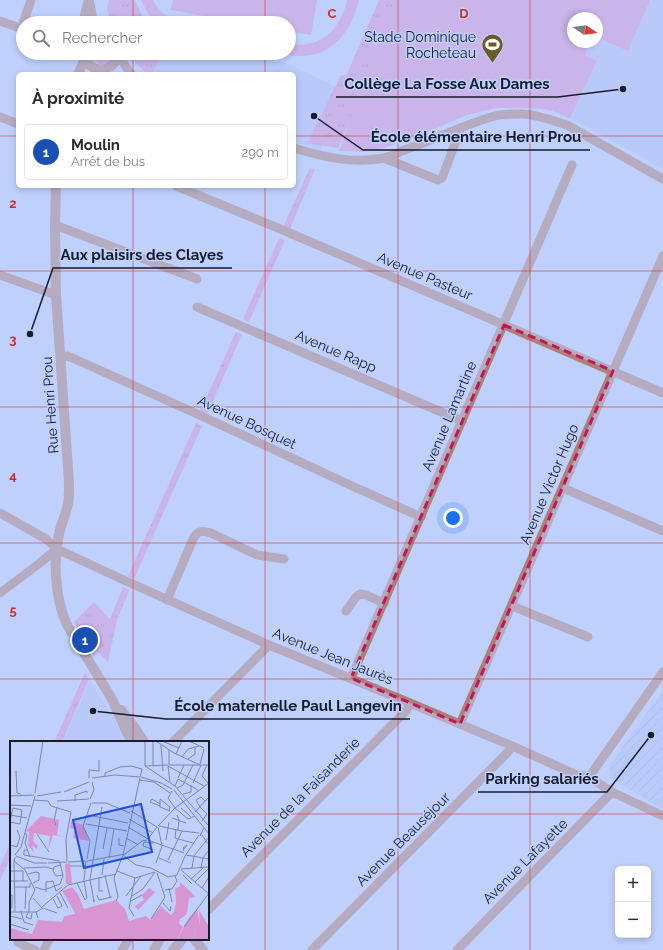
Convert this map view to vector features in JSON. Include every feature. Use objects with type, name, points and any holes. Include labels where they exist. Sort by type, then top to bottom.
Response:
[{"type":"street","points":[[26,16],[31,0]]},
{"type":"street","points":[[85,16],[89,0]]},
{"type":"street","points":[[89,0],[92,16]]},
{"type":"street","points":[[0,21],[16,24]]},
{"type":"street","points":[[79,72],[83,60]]},
{"type":"street","points":[[87,60],[91,67],[91,71],[109,71],[116,60]]},
{"type":"street","points":[[122,60],[130,72]]},
{"type":"street","points":[[296,149],[317,155],[343,160],[384,158],[473,123],[497,116],[524,114],[549,119],[567,125],[663,179]]},
{"type":"street","points":[[0,117],[16,123]]},
{"type":"street","points":[[384,158],[438,180],[442,178],[461,128]]},
{"type":"street","name":"Avenue Lamartine","points":[[351,678],[572,165]]},
{"type":"street","name":"Rue Henri Prou","points":[[56,188],[56,295],[69,483],[68,505],[60,532],[57,549],[55,568],[56,579],[62,613],[67,625],[112,699]]},
{"type":"street","name":"Avenue Pasteur","points":[[181,188],[663,393]]},
{"type":"street","points":[[55,225],[197,279]]},
{"type":"street","name":"Avenue Victor Hugo","points":[[460,724],[663,256]]},
{"type":"street","points":[[0,275],[56,295]]},
{"type":"street","name":"Avenue Rapp","points":[[197,307],[462,421]]},
{"type":"street","name":"Avenue Bosquet","points":[[61,357],[68,356],[421,517]]},
{"type":"street","points":[[562,488],[663,531]]},
{"type":"street","name":"Avenue Jean Jaurès","points":[[0,512],[46,539],[57,549],[167,600],[268,644],[410,702],[577,775],[589,777],[612,792],[663,816]]},
{"type":"street","points":[[167,600],[194,537],[198,532],[203,531],[211,533],[257,555],[284,559]]},
{"type":"street","points":[[0,593],[19,580],[57,549]]},
{"type":"street","points":[[346,611],[360,594],[384,603]]},
{"type":"street","points":[[512,606],[588,637]]},
{"type":"street","points":[[174,741],[268,644]]},
{"type":"street","points":[[589,777],[663,672]]},
{"type":"street","points":[[112,699],[131,741]]},
{"type":"street","points":[[112,699],[143,741]]},
{"type":"street","name":"Avenue de la Faisanderie","points":[[209,909],[407,710],[410,702]]},
{"type":"street","name":"Avenue Beauséjour","points":[[312,950],[507,753],[512,746]]},
{"type":"street","name":"Avenue Lafayette","points":[[457,950],[612,792]]},
{"type":"street","points":[[19,940],[18,942],[26,947],[36,950]]},
{"type":"street","points":[[44,950],[49,940]]},
{"type":"street","points":[[122,950],[128,940]]},
{"type":"street","points":[[154,950],[159,940]]},
{"type":"street","points":[[173,950],[182,940]]},
{"type":"street","points":[[195,940],[203,950]]},
{"type":"highlighted area","points":[[504,325],[613,371],[460,724],[351,678]]},
{"type":"shaded area","points":[[650,0],[663,0],[663,169],[570,118],[597,61],[585,55],[588,48],[603,48],[603,41],[628,51]]},
{"type":"shaded area","points":[[160,60],[271,60],[286,63],[346,91],[320,150],[296,143],[296,72],[153,72]]},
{"type":"shaded area","points":[[90,680],[127,741],[63,741]]},
{"type":"shaded area","points":[[663,690],[663,809],[610,778],[610,765]]},
{"type":"green space","points":[[109,0],[135,0],[143,16],[109,16]]},
{"type":"green space","points":[[141,0],[153,0],[158,8],[166,16],[151,16]]},
{"type":"green space","points":[[173,0],[317,0],[311,35],[296,32],[296,16],[204,16],[171,10]]},
{"type":"green space","points":[[347,0],[359,0],[351,22],[339,40],[322,52],[311,55],[296,56],[296,45],[311,43],[328,35],[340,20]]},
{"type":"green space","points":[[379,0],[401,0],[338,148],[307,143],[341,75],[346,76]]},
{"type":"green space","points":[[398,0],[650,0],[628,51],[603,41],[603,12],[567,12],[567,48],[588,48],[585,55],[597,61],[570,118],[542,109],[496,108],[467,115],[420,135],[384,148],[362,152],[339,151],[370,61]]},
{"type":"green space","points":[[94,60],[109,60],[105,64],[98,64]]},
{"type":"green space","points":[[134,60],[160,60],[153,72],[145,72]]},
{"type":"green space","points":[[310,168],[315,169],[290,229],[283,227]]},
{"type":"green space","points":[[279,238],[285,240],[249,322],[243,319]]},
{"type":"green space","points":[[236,332],[242,334],[207,415],[200,412]]},
{"type":"green space","points":[[196,423],[202,426],[134,579],[128,576]]},
{"type":"green space","points":[[123,587],[129,591],[117,620],[108,662],[96,650],[94,656],[74,622],[94,602],[110,619]]},
{"type":"green space","points":[[85,673],[89,679],[62,741],[54,741]]},
{"type":"green space","points":[[10,843],[10,858],[0,881],[0,866]]},
{"type":"place","name":"Stade Dominique Rocheteau","points":[[492,64]]},
{"type":"place","name":"Collège La Fosse Aux Dames","points":[[623,89]]},
{"type":"place","name":"École élémentaire Henri Prou","points":[[314,116]]},
{"type":"place","name":"Aux plaisirs des Clayes","points":[[30,334]]},
{"type":"place","name":"Moulin","points":[[85,640]]},
{"type":"place","name":"École maternelle Paul Langevin","points":[[93,711]]},
{"type":"place","name":"Parking salariés","points":[[651,735]]}]
